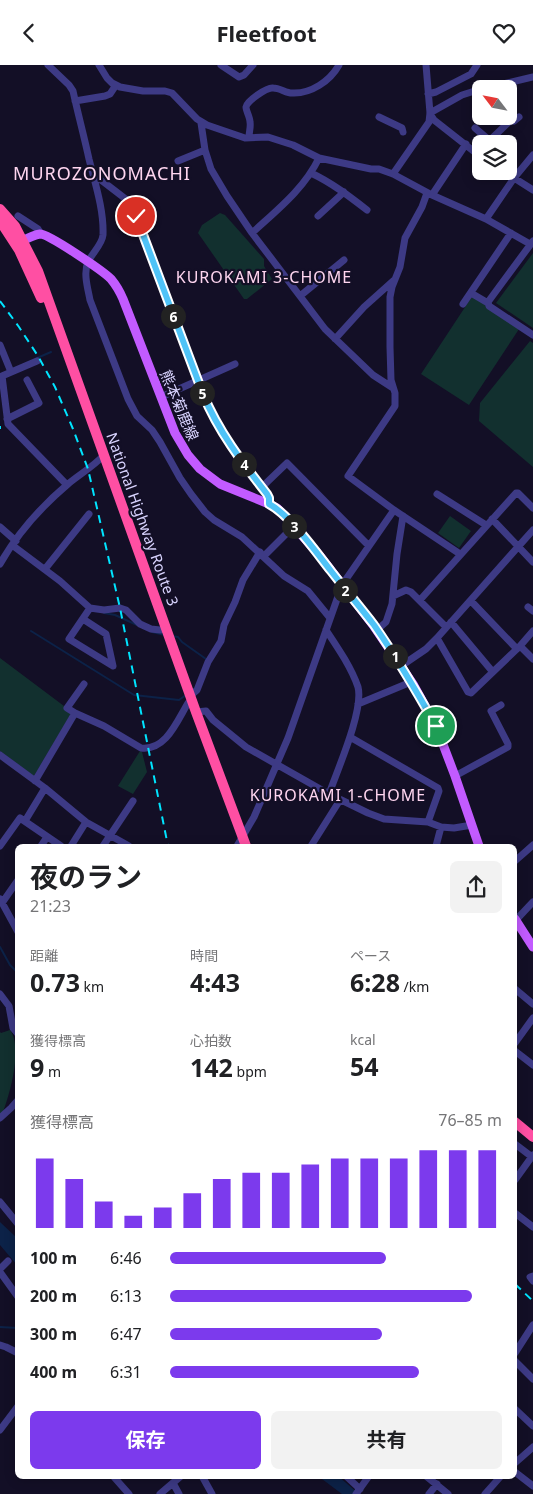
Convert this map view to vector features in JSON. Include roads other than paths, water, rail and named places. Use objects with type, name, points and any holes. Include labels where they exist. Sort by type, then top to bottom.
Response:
[{"type":"highway","name":"National Highway Route 3","points":[[0,209],[15,227],[102,457],[241,844]]},
{"type":"highway","name":"National Highway Route 3","points":[[0,221],[20,243]]},
{"type":"highway","name":"National Highway Route 3","points":[[102,457],[160,630],[196,712],[241,844]]},
{"type":"highway","points":[[517,1124],[533,1137]]},
{"type":"highway","points":[[517,1130],[533,1142]]},
{"type":"main road","name":"熊本菊鹿線","points":[[42,234],[105,274],[118,288],[180,444],[188,455],[200,469],[220,484],[276,508],[320,556],[377,630],[402,666],[436,726],[478,844]]},
{"type":"main road","points":[[20,243],[42,234]]},
{"type":"main road","points":[[517,923],[533,947]]},
{"type":"street","points":[[48,65],[59,74],[73,91],[95,180],[103,235],[102,240],[88,262],[86,274],[90,300],[128,399],[138,416],[152,430],[180,478],[205,511],[214,520],[242,537],[284,576],[308,591],[330,618]]},
{"type":"street","points":[[59,74],[62,65]]},
{"type":"street","points":[[99,65],[108,79],[116,85],[143,91],[165,91],[172,93],[201,123],[244,137],[268,137],[293,145],[319,157],[371,169],[379,169],[393,174],[429,194],[463,208],[510,233],[532,242],[504,278],[488,303]]},
{"type":"street","points":[[221,65],[239,77],[244,75],[253,65]]},
{"type":"street","points":[[249,137],[250,122],[246,109],[248,102],[272,88],[290,93],[313,89],[334,74],[339,65]]},
{"type":"street","points":[[393,174],[429,122],[426,65]]},
{"type":"street","points":[[428,94],[436,92],[471,74],[477,65]]},
{"type":"street","points":[[518,80],[533,77]]},
{"type":"street","points":[[75,101],[105,96],[110,94],[116,85]]},
{"type":"street","points":[[430,113],[462,95],[472,92]]},
{"type":"street","points":[[430,113],[434,121],[472,148]]},
{"type":"street","points":[[379,117],[402,128],[403,132]]},
{"type":"street","points":[[495,135],[512,119],[514,121],[519,117]]},
{"type":"street","points":[[201,123],[205,150],[215,176],[252,233],[312,313],[335,339],[374,375],[393,388]]},
{"type":"street","points":[[475,128],[481,135]]},
{"type":"street","points":[[460,555],[348,476],[396,406],[390,347],[390,297],[400,267],[405,237],[429,194],[466,144]]},
{"type":"street","points":[[178,161],[205,150]]},
{"type":"street","points":[[517,174],[533,155]]},
{"type":"street","points":[[252,233],[287,201],[311,173],[319,157]]},
{"type":"street","points":[[311,173],[344,192],[367,210]]},
{"type":"street","points":[[95,180],[102,180],[130,204],[215,421],[232,448],[262,487],[269,498],[269,504]]},
{"type":"street","points":[[486,219],[513,180]]},
{"type":"street","points":[[517,180],[533,190]]},
{"type":"street","points":[[318,216],[344,192]]},
{"type":"street","points":[[18,216],[38,229],[42,234]]},
{"type":"street","points":[[463,304],[510,233]]},
{"type":"street","points":[[300,296],[344,260]]},
{"type":"street","points":[[335,339],[364,307],[395,280]]},
{"type":"street","points":[[471,293],[533,335]]},
{"type":"street","points":[[0,345],[11,372]]},
{"type":"street","points":[[36,361],[2,376],[8,424],[67,485]]},
{"type":"street","points":[[161,397],[236,364]]},
{"type":"street","points":[[7,419],[39,403],[27,381]]},
{"type":"street","points":[[0,563],[38,513],[67,485],[102,457]]},
{"type":"street","points":[[262,487],[287,463],[369,546]]},
{"type":"street","points":[[420,600],[516,493],[533,508]]},
{"type":"street","points":[[437,494],[486,525]]},
{"type":"street","points":[[241,844],[277,765],[304,695],[342,585],[394,510]]},
{"type":"street","points":[[45,569],[89,514]]},
{"type":"street","points":[[377,630],[386,621],[392,604],[403,516]]},
{"type":"street","points":[[492,519],[533,562]]},
{"type":"street","points":[[84,684],[67,708],[104,726],[142,748],[154,747],[166,739],[189,699],[197,690],[208,661],[221,641],[224,625],[235,603],[242,580],[262,554],[294,526]]},
{"type":"street","points":[[0,527],[14,543],[60,581],[89,609],[120,608],[126,610],[140,624],[151,629],[160,630]]},
{"type":"street","points":[[402,666],[426,649],[437,638],[533,530]]},
{"type":"street","points":[[393,596],[406,590],[411,592],[449,625],[492,671]]},
{"type":"street","points":[[471,601],[533,659]]},
{"type":"street","points":[[83,619],[106,634],[113,666],[69,639],[89,609]]},
{"type":"street","points":[[326,630],[347,663],[358,688],[360,698],[350,737],[329,794]]},
{"type":"street","points":[[437,638],[468,693],[471,693],[533,631]]},
{"type":"street","points":[[358,704],[411,682]]},
{"type":"street","points":[[455,776],[508,747],[491,711],[502,705]]},
{"type":"street","points":[[196,712],[206,711],[213,720],[246,747],[277,765],[340,800],[384,819],[428,822],[442,827],[454,828],[472,825]]},
{"type":"street","points":[[35,781],[75,713]]},
{"type":"street","points":[[350,737],[438,788],[439,791],[428,822]]},
{"type":"street","points":[[0,755],[45,788],[86,822],[126,844]]},
{"type":"street","points":[[25,821],[45,788]]},
{"type":"street","points":[[312,844],[340,800]]},
{"type":"street","points":[[104,844],[133,801]]},
{"type":"street","points":[[0,846],[20,818],[58,844]]},
{"type":"street","points":[[72,844],[86,822]]},
{"type":"street","points":[[437,844],[442,827]]},
{"type":"street","points":[[42,844],[47,837]]},
{"type":"street","points":[[517,859],[533,845]]},
{"type":"street","points":[[15,884],[1,901],[15,927]]},
{"type":"street","points":[[517,918],[533,902]]},
{"type":"street","points":[[517,991],[533,1004]]},
{"type":"street","points":[[0,994],[9,1006],[15,1030]]},
{"type":"street","points":[[517,1040],[533,1018]]},
{"type":"street","points":[[517,1053],[533,1065]]},
{"type":"street","points":[[0,1118],[15,1103]]},
{"type":"street","points":[[517,1145],[532,1156],[517,1177]]},
{"type":"street","points":[[0,1202],[15,1220]]},
{"type":"street","points":[[517,1214],[532,1225]]},
{"type":"street","points":[[8,1261],[0,1271],[15,1293]]},
{"type":"street","points":[[533,1276],[530,1277],[533,1281]]},
{"type":"street","points":[[517,1350],[533,1325]]},
{"type":"street","points":[[0,1345],[15,1352]]},
{"type":"street","points":[[517,1363],[533,1379]]},
{"type":"street","points":[[0,1430],[3,1419],[15,1409]]},
{"type":"street","points":[[517,1411],[533,1426]]},
{"type":"street","points":[[517,1461],[533,1447]]},
{"type":"street","points":[[517,1474],[533,1486]]},
{"type":"street","points":[[116,1479],[129,1494]]},
{"type":"street","points":[[160,1494],[178,1479]]},
{"type":"street","points":[[204,1479],[212,1494]]},
{"type":"street","points":[[348,1479],[359,1492],[368,1479]]},
{"type":"street","points":[[430,1479],[448,1494]]},
{"type":"street","points":[[486,1494],[498,1479]]},
{"type":"street","points":[[173,1483],[179,1494]]},
{"type":"street","points":[[429,1494],[437,1485]]},
{"type":"water","points":[[0,1222],[15,1236],[15,1263],[0,1245]]},
{"type":"water","points":[[322,1479],[342,1479],[359,1494],[342,1494]]},
{"type":"waterway","points":[[37,358],[51,352]]},
{"type":"waterway","points":[[104,613],[115,615],[137,625]]},
{"type":"waterway","points":[[31,631],[134,695],[179,700],[186,695]]},
{"type":"waterway","points":[[152,632],[165,635]]},
{"type":"waterway","points":[[172,636],[178,637],[206,659]]},
{"type":"waterway","points":[[0,947],[15,970]]},
{"type":"waterway","points":[[0,1327],[15,1328]]},
{"type":"railway","points":[[0,301],[38,356],[55,387],[88,469],[120,608],[168,844]]},
{"type":"railway","points":[[517,1286],[533,1301]]},
{"type":"district","name":"MUROZONOMACHI","points":[[102,173]]},
{"type":"district","name":"KUROKAMI 3-CHOME","points":[[264,277]]},
{"type":"district","name":"KUROKAMI 1-CHOME","points":[[338,795]]}]
